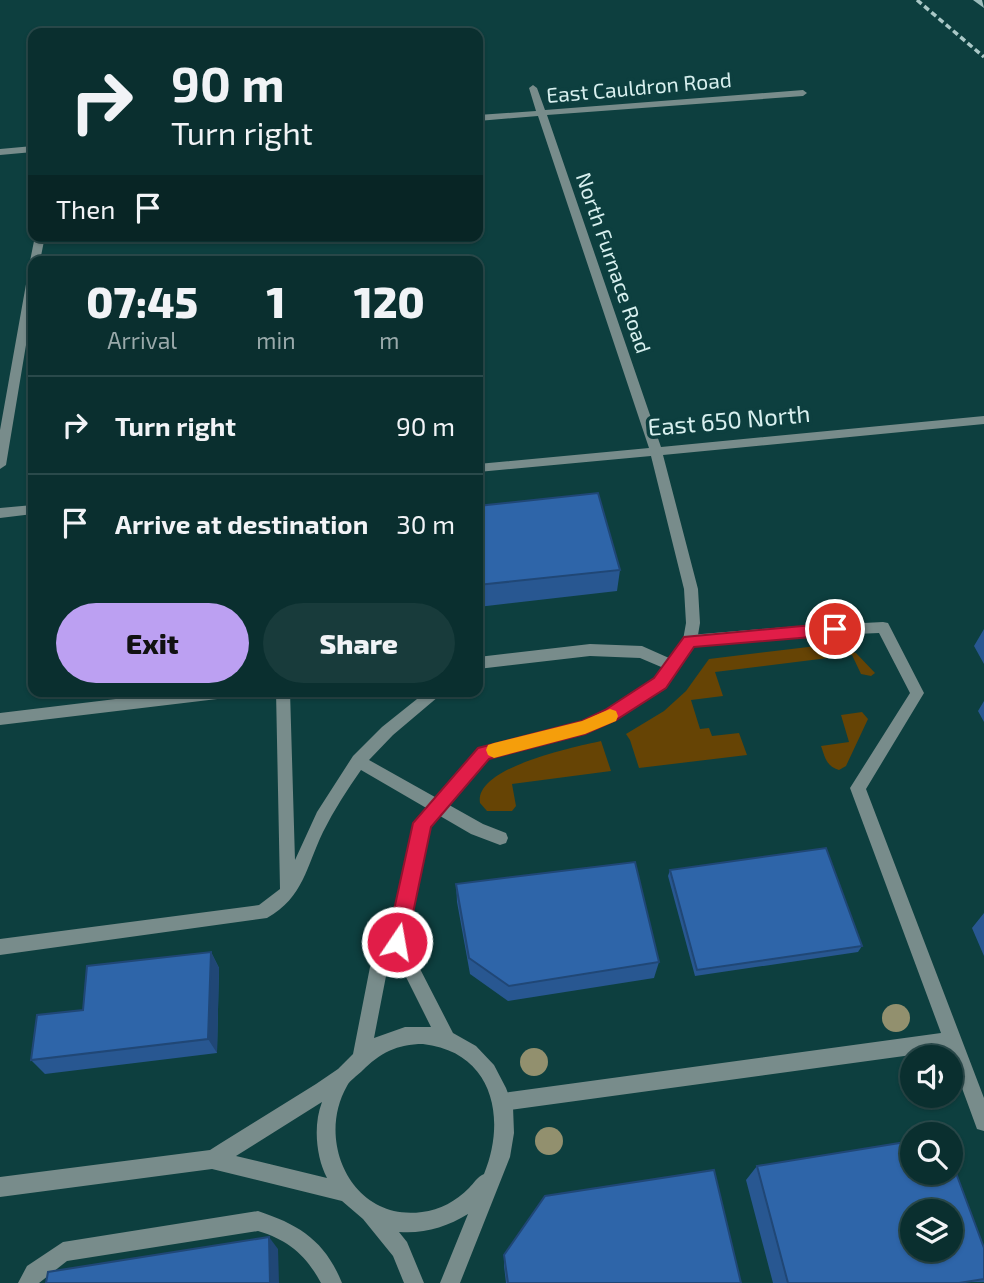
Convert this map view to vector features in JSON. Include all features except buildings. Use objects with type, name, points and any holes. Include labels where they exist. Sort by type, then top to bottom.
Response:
[{"type":"main road","points":[[977,0],[984,6]]},
{"type":"street","name":"North Furnace Road","points":[[533,88],[656,451],[691,589],[693,623],[690,641]]},
{"type":"street","name":"East Cauldron Road","points":[[483,118],[803,93]]},
{"type":"street","points":[[0,152],[28,149]]},
{"type":"street","points":[[0,465],[28,302]]},
{"type":"street","name":"East 650 North","points":[[483,468],[984,421]]},
{"type":"street","points":[[0,513],[28,510]]},
{"type":"street","points":[[362,1055],[379,967],[395,951],[422,823],[484,753],[585,727],[603,719],[660,683],[690,641],[883,626],[918,693],[858,788],[984,1122]]},
{"type":"street","points":[[483,663],[590,650],[642,652],[673,666]]},
{"type":"street","points":[[0,719],[184,697]]},
{"type":"street","points":[[283,697],[288,892]]},
{"type":"street","points":[[0,947],[261,912],[278,904],[288,892],[312,839],[358,761],[401,717],[429,697]]},
{"type":"street","points":[[358,761],[439,805],[477,830],[500,838]]},
{"type":"street","points":[[395,951],[411,969],[446,1038]]},
{"type":"street","points":[[212,1159],[269,1126],[341,1078],[362,1055],[389,1040],[417,1034],[446,1038],[471,1052],[491,1074],[503,1102],[505,1134],[497,1166],[450,1283]]},
{"type":"street","points":[[503,1102],[953,1040]]},
{"type":"street","points":[[341,1078],[329,1107],[326,1139],[332,1168],[347,1193],[370,1212],[400,1249],[414,1283]]},
{"type":"street","points":[[0,1186],[212,1159],[347,1193]]},
{"type":"street","points":[[370,1212],[398,1222],[427,1222],[456,1212],[480,1192],[497,1166]]},
{"type":"street","points":[[28,1283],[34,1273],[63,1252],[258,1221],[287,1230],[317,1254],[332,1283]]},
{"type":"shaded area","points":[[825,645],[856,653],[875,673],[871,676],[861,674],[852,655],[715,672],[723,696],[691,700],[700,729],[709,728],[712,736],[739,733],[747,755],[639,768],[626,734],[664,711],[686,691],[709,659]]},
{"type":"shaded area","points":[[862,712],[868,719],[846,766],[839,770],[827,761],[821,746],[849,742],[841,715]]},
{"type":"shaded area","points":[[601,741],[611,771],[512,784],[516,806],[512,811],[487,811],[480,803],[482,790],[509,769],[550,754]]},
{"type":"railway","points":[[917,0],[984,57]]},
{"type":"slow traffic","points":[[494,750],[585,727],[610,716]]},
{"type":"route","points":[[397,942],[422,823],[484,753],[585,727],[611,715],[660,683],[690,641],[835,629]]}]
